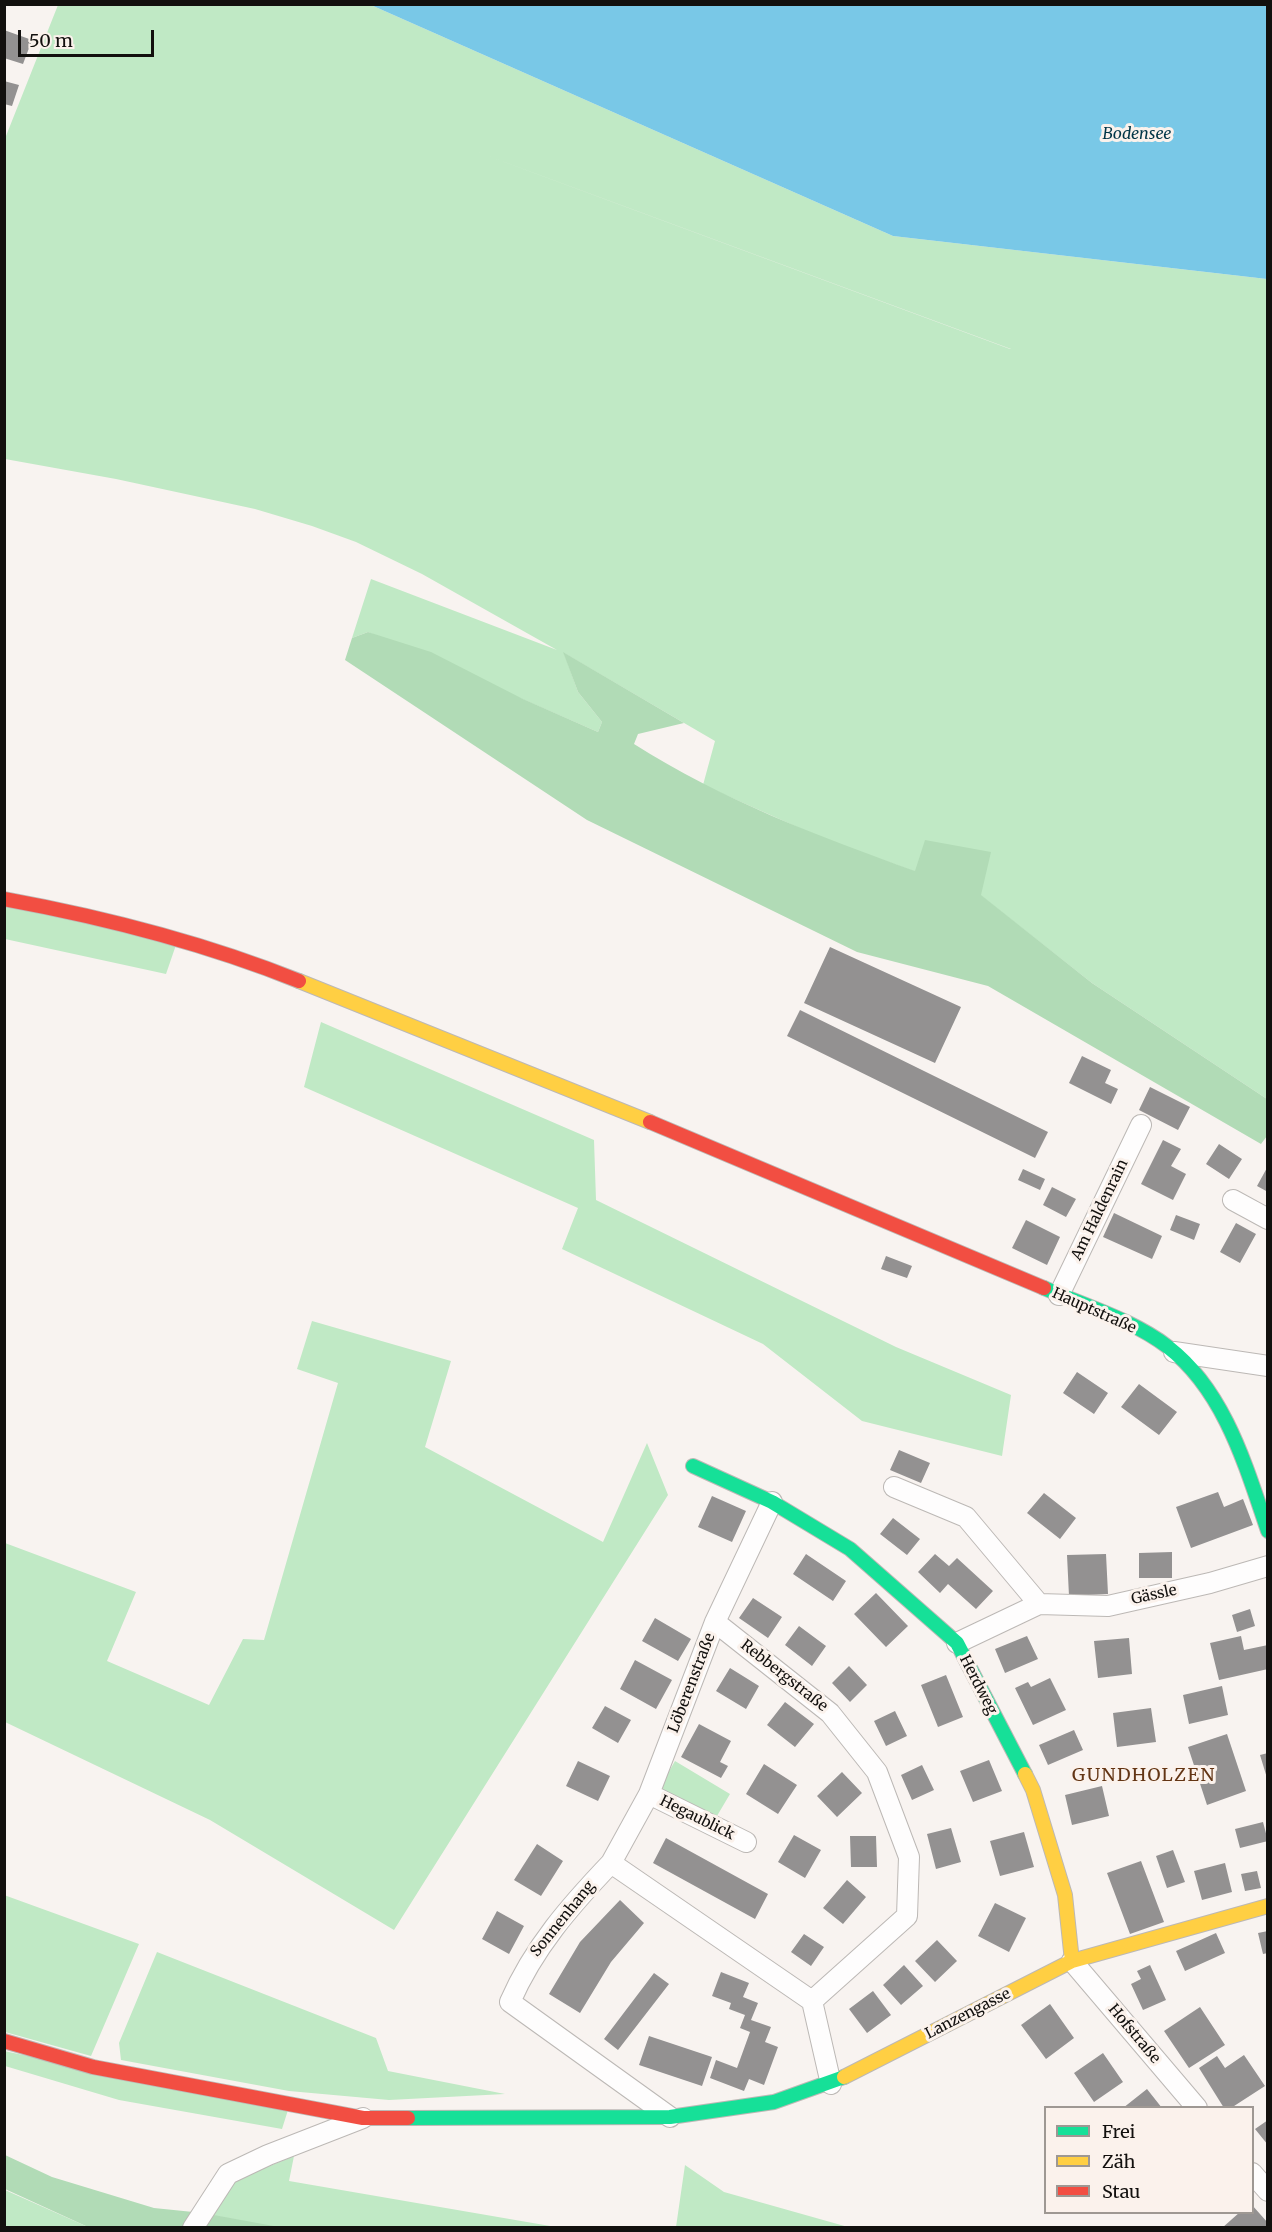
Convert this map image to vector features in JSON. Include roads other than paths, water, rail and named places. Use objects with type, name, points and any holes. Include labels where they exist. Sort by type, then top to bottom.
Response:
[{"type":"street","name":"Hauptstraße","points":[[4,899],[81,913],[267,968],[824,1194],[1126,1323],[1174,1352],[1216,1401],[1243,1459],[1268,1531]]},
{"type":"street","name":"Am Haldenrain","points":[[1059,1295],[1141,1125]]},
{"type":"street","points":[[1233,1200],[1268,1219]]},
{"type":"street","points":[[1174,1352],[1268,1366]]},
{"type":"street","name":"Herdweg","points":[[693,1466],[772,1502],[850,1549],[957,1643],[1033,1790],[1065,1895],[1072,1961]]},
{"type":"street","points":[[894,1487],[966,1516],[1039,1604]]},
{"type":"street","name":"Löberenstraße","points":[[611,1863],[649,1794],[715,1622],[772,1502]]},
{"type":"street","name":"Gässle","points":[[957,1643],[1039,1604],[1108,1606],[1210,1583],[1268,1566]]},
{"type":"street","name":"Rebbergstraße","points":[[715,1622],[830,1713],[877,1772],[909,1857],[907,1916],[812,2001]]},
{"type":"street","name":"Hegaublick","points":[[649,1794],[746,1842]]},
{"type":"street","points":[[611,1863],[812,2001],[831,2084]]},
{"type":"street","name":"Sonnenhang","points":[[611,1863],[573,1902],[525,1968],[510,2002],[670,2116]]},
{"type":"street","name":"Lanzengasse","points":[[4,2040],[93,2067],[363,2118],[670,2116],[774,2102],[831,2084],[1072,1961],[1268,1906]]},
{"type":"street","name":"Hofstraße","points":[[1072,1961],[1195,2106]]},
{"type":"street","points":[[193,2228],[228,2174],[268,2155],[363,2118]]},
{"type":"street","points":[[1254,2175],[1268,2191]]},
{"type":"water","name":"Bodensee","points":[[371,5],[1267,5],[1267,279],[893,236]]},
{"type":"district","name":"GUNDHOLZEN","points":[[1144,1776]]}]
